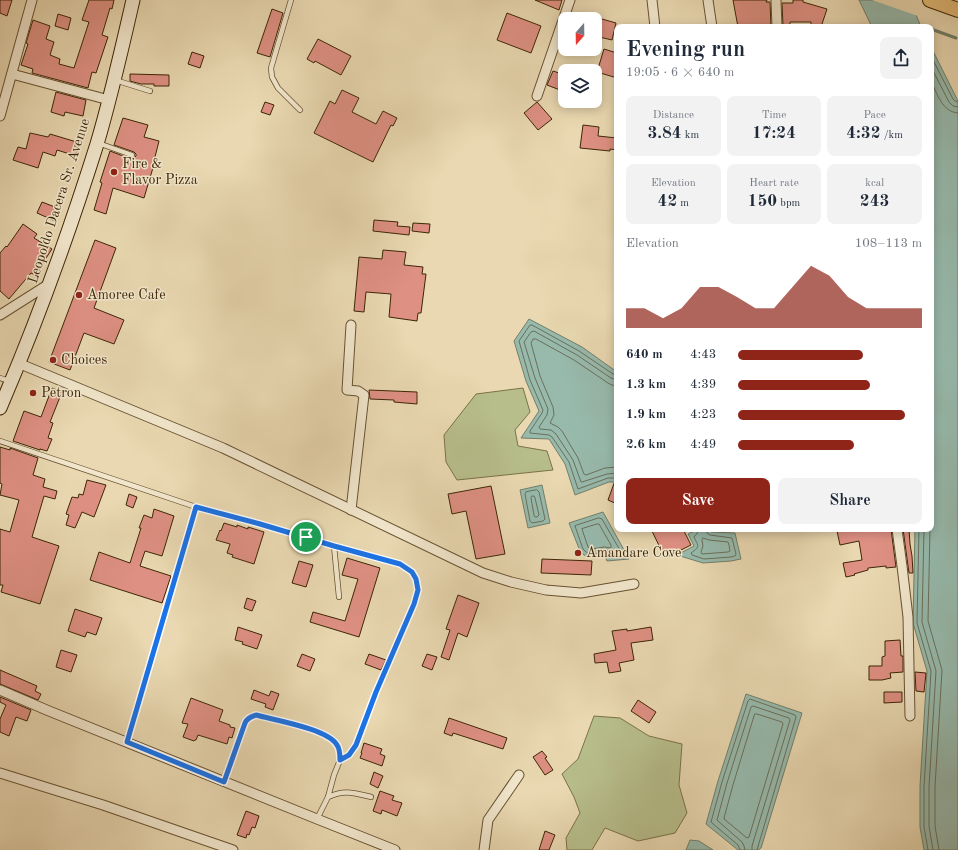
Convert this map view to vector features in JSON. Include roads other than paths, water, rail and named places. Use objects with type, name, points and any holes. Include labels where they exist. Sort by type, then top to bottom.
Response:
[{"type":"main road","name":"Leopoldo Dacera Sr. Avenue","points":[[0,408],[5,380],[18,363],[49,284],[97,143],[133,0]]},
{"type":"main road","points":[[930,0],[958,10]]},
{"type":"street","points":[[0,116],[32,0]]},
{"type":"street","points":[[537,96],[570,0]]},
{"type":"street","points":[[652,0],[655,24]]},
{"type":"street","points":[[708,0],[712,24]]},
{"type":"street","points":[[776,0],[777,24]]},
{"type":"street","points":[[12,74],[109,100]]},
{"type":"street","points":[[0,314],[49,284]]},
{"type":"street","points":[[351,325],[347,390],[358,391],[364,395],[351,510]]},
{"type":"street","points":[[18,363],[223,448],[483,573],[511,582],[546,590],[581,593],[634,584]]},
{"type":"street","points":[[896,532],[908,617],[910,716]]},
{"type":"street","points":[[0,690],[391,849]]},
{"type":"street","points":[[0,773],[233,850]]},
{"type":"street","points":[[484,850],[488,820],[519,775]]},
{"type":"lane","points":[[291,0],[272,68],[272,76],[278,88],[300,110]]},
{"type":"lane","points":[[114,80],[150,91]]},
{"type":"lane","points":[[97,143],[132,155]]},
{"type":"lane","points":[[0,441],[196,507],[400,564],[412,572],[416,579],[418,590],[414,604],[376,692],[356,745],[349,755],[340,760]]},
{"type":"lane","points":[[127,742],[196,507]]},
{"type":"lane","points":[[334,546],[339,597]]},
{"type":"lane","points":[[224,782],[245,723],[251,716],[256,715],[312,729],[332,739],[338,745],[340,760],[328,797],[317,819]]},
{"type":"lane","points":[[328,797],[336,793],[346,792],[371,797]]},
{"type":"water","points":[[859,0],[910,0],[920,24],[871,24]]},
{"type":"water","points":[[934,53],[958,101],[958,850],[924,850],[920,827],[920,786],[927,671],[913,623],[915,532],[934,532]]},
{"type":"water","points":[[529,319],[582,347],[614,370],[614,482],[609,482],[575,495],[565,464],[549,439],[521,438],[539,411],[526,381],[514,341]]},
{"type":"water","points":[[542,485],[550,523],[528,528],[520,490]]},
{"type":"water","points":[[603,512],[629,559],[607,561],[605,556],[595,558],[585,556],[580,551],[569,523]]},
{"type":"water","points":[[692,532],[735,533],[741,559],[703,563],[677,555],[694,546],[688,534]]},
{"type":"water","points":[[746,694],[802,713],[761,848],[758,850],[738,850],[706,824]]},
{"type":"water","points":[[690,840],[699,841],[713,850],[686,850]]},
{"type":"waterway","points":[[934,30],[956,38]]},
{"type":"place","name":"Fire & Flavor Pizza","points":[[114,172]]},
{"type":"place","name":"Amoree Cafe","points":[[79,295]]},
{"type":"place","name":"Choices","points":[[53,360]]},
{"type":"place","name":"Petron","points":[[33,393]]},
{"type":"place","name":"Amandare Cove","points":[[578,553]]}]
